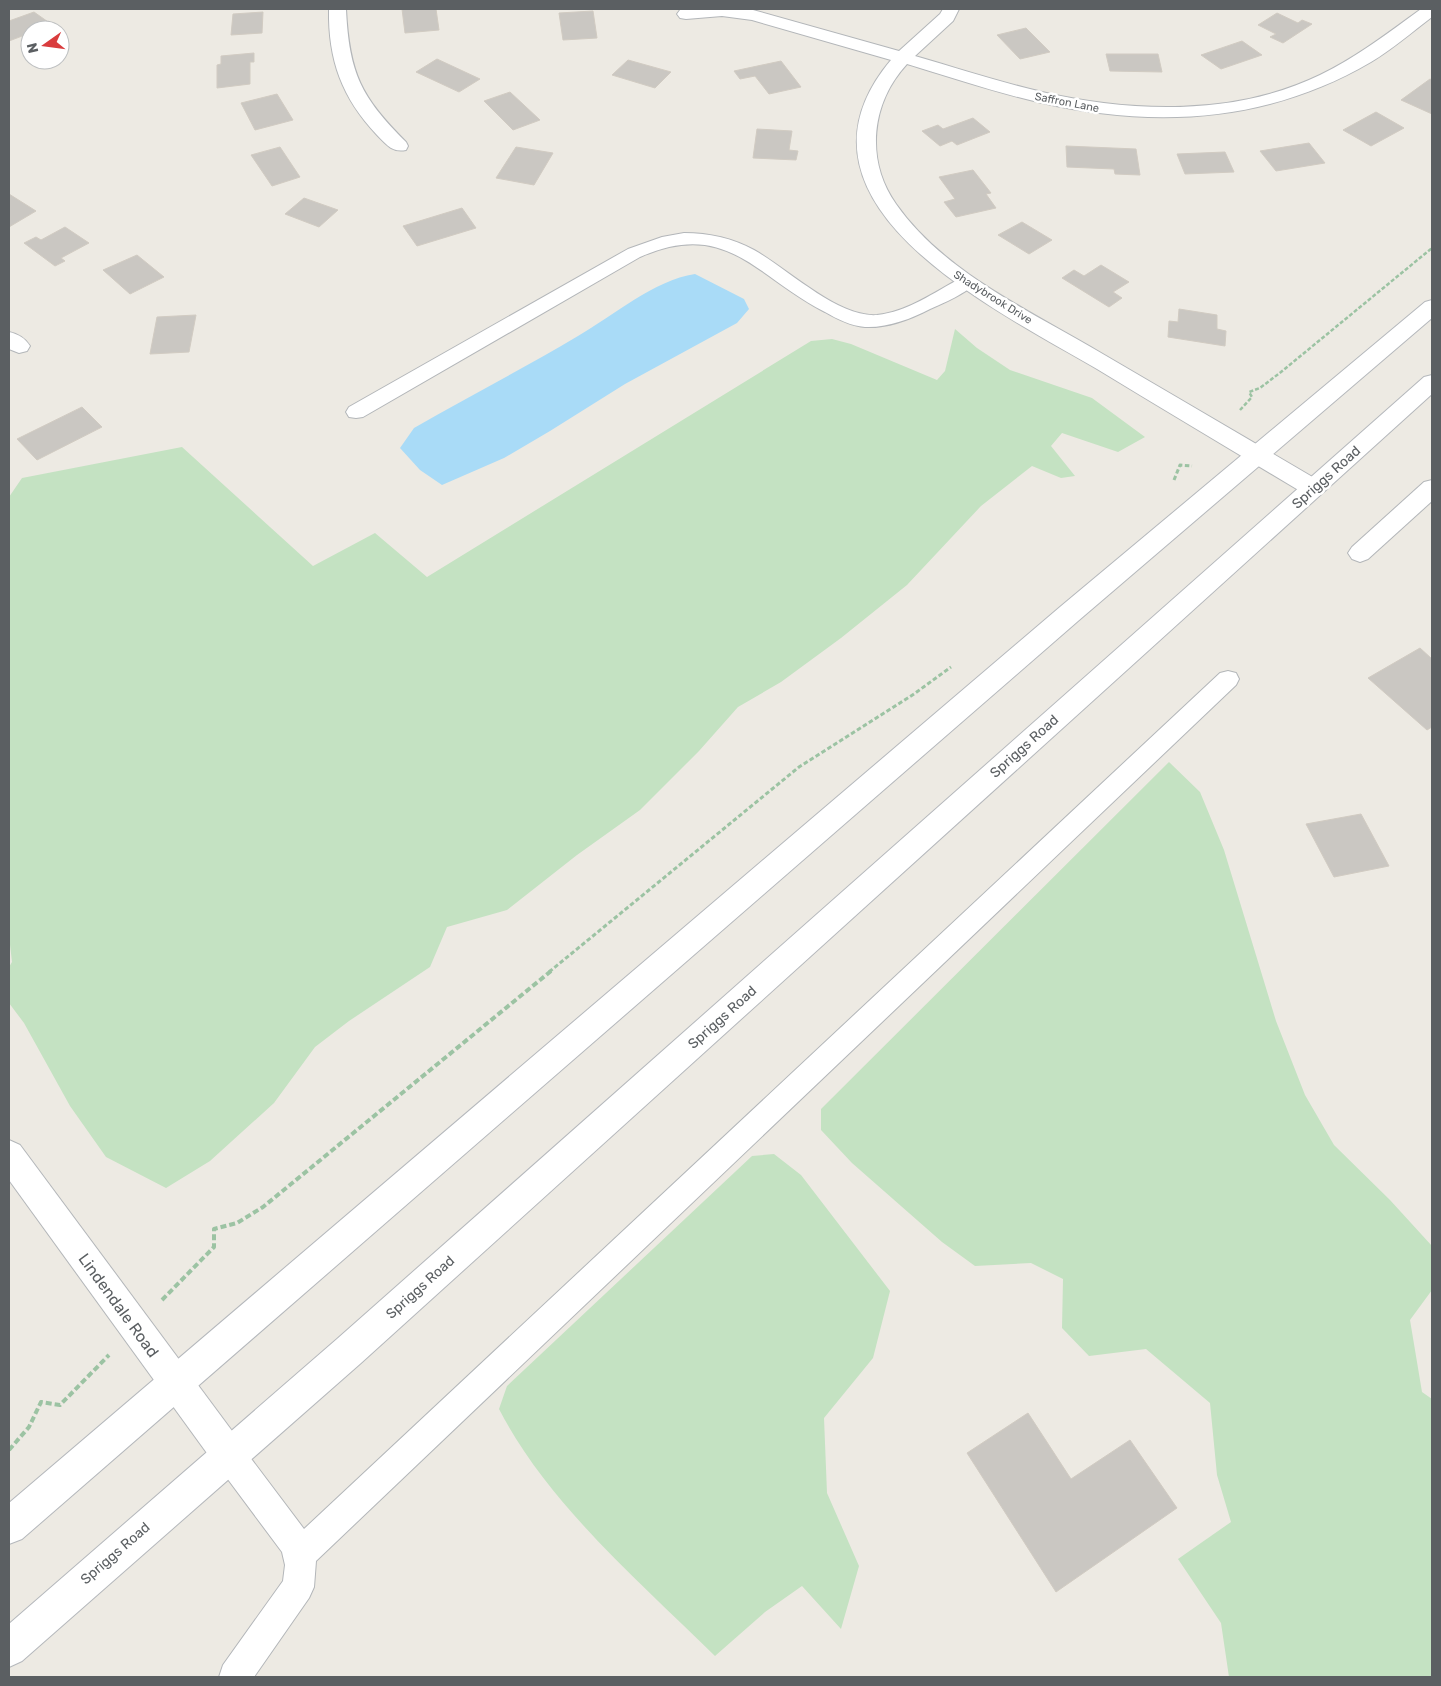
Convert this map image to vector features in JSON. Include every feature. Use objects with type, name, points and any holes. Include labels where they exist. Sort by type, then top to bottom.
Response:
[{"type":"main road","points":[[337,9],[338,47],[343,70],[354,95],[374,122],[399,146]]},
{"type":"main road","name":"Shadybrook Drive","points":[[951,9],[947,17],[903,58],[883,82],[870,109],[865,135],[866,155],[875,187],[887,208],[913,239],[967,282],[1313,488]]},
{"type":"main road","name":"Saffron Lane","points":[[686,14],[722,11],[753,15],[1040,97],[1086,107],[1170,114],[1207,112],[1247,106],[1312,86],[1367,57],[1432,9]]},
{"type":"main road","points":[[9,1526],[175,1381],[1069,614],[1432,307]]},
{"type":"main road","name":"Spriggs Road","points":[[9,1648],[349,1351],[1432,382]]},
{"type":"main road","points":[[1360,553],[1432,488]]},
{"type":"main road","name":"Lindendale Road","points":[[9,1155],[229,1455]]},
{"type":"lane","points":[[356,412],[634,254],[664,240],[680,237],[699,238],[721,243],[747,253],[814,299],[854,319],[880,320],[905,313],[933,301],[967,282]]},
{"type":"lane","points":[[299,1555],[1228,678]]},
{"type":"lane","points":[[229,1455],[294,1542],[301,1565],[298,1587],[235,1677]]},
{"type":"path","points":[[1252,397],[1249,392],[1260,388],[1281,372],[1432,248]]},
{"type":"path","points":[[1168,486],[1177,476],[1180,465],[1192,466]]},
{"type":"path","points":[[214,1246],[214,1229],[237,1223],[263,1207],[799,767],[830,744],[918,693],[956,662]]},
{"type":"path","points":[[9,1450],[29,1427],[42,1402],[60,1405]]},
{"type":"green space","points":[[955,329],[977,348],[1010,370],[1092,398],[1145,437],[1118,452],[1062,433],[1051,446],[1075,476],[1061,478],[1032,466],[981,506],[907,585],[841,638],[781,682],[738,707],[699,751],[640,810],[577,855],[507,910],[447,927],[430,967],[349,1021],[315,1047],[274,1103],[210,1161],[166,1188],[106,1157],[70,1106],[24,1023],[9,1003],[9,967],[12,962],[9,936],[9,497],[22,478],[182,447],[313,566],[375,533],[427,577],[811,341],[832,339],[851,344],[937,380],[945,371]]},
{"type":"green space","points":[[1169,762],[1200,792],[1224,850],[1276,1021],[1305,1095],[1334,1145],[1390,1200],[1432,1246],[1432,1290],[1410,1320],[1422,1392],[1432,1399],[1432,1677],[1229,1677],[1221,1623],[1178,1559],[1231,1522],[1217,1475],[1210,1403],[1146,1349],[1089,1356],[1062,1328],[1063,1279],[1031,1263],[975,1266],[942,1242],[852,1163],[821,1130],[821,1109]]},
{"type":"green space","points":[[774,1154],[801,1175],[890,1291],[873,1358],[824,1418],[827,1493],[859,1566],[841,1629],[802,1586],[765,1612],[715,1656],[597,1540],[569,1509],[519,1444],[499,1409],[507,1386],[752,1156]]},
{"type":"water","points":[[695,274],[744,299],[749,309],[737,323],[625,384],[504,458],[442,485],[420,470],[400,448],[414,428],[558,348],[649,291],[664,283]]},
{"type":"building","points":[[402,9],[436,9],[439,30],[405,33]]},
{"type":"building","points":[[593,11],[597,38],[563,40],[559,13]]},
{"type":"building","points":[[34,12],[45,20],[20,20],[20,37],[9,41],[9,21]]},
{"type":"building","points":[[263,12],[262,33],[231,35],[233,14]]},
{"type":"building","points":[[1277,13],[1298,23],[1302,20],[1312,24],[1283,43],[1270,37],[1276,34],[1258,25]]},
{"type":"building","points":[[1026,28],[1050,52],[1020,59],[997,35]]},
{"type":"building","points":[[1242,41],[1262,55],[1221,69],[1201,55]]},
{"type":"building","points":[[254,53],[254,62],[250,62],[250,84],[217,88],[217,65],[221,64],[221,56]]},
{"type":"building","points":[[1106,54],[1158,54],[1162,72],[1110,71]]},
{"type":"building","points":[[437,59],[480,79],[459,92],[416,72]]},
{"type":"building","points":[[628,60],[671,72],[655,88],[612,75]]},
{"type":"building","points":[[781,61],[801,87],[769,94],[755,76],[740,79],[734,71]]},
{"type":"building","points":[[1430,79],[1432,80],[1432,114],[1401,100]]},
{"type":"building","points":[[510,92],[540,120],[513,130],[484,101]]},
{"type":"building","points":[[277,94],[293,120],[255,130],[241,103]]},
{"type":"building","points":[[1376,112],[1404,128],[1371,146],[1343,130]]},
{"type":"building","points":[[973,118],[990,132],[957,145],[952,141],[940,146],[922,131],[938,125],[943,129]]},
{"type":"building","points":[[757,129],[792,131],[789,150],[798,151],[796,160],[753,158]]},
{"type":"building","points":[[1309,143],[1325,163],[1276,171],[1260,151]]},
{"type":"building","points":[[1066,146],[1136,149],[1140,175],[1115,174],[1114,169],[1067,167]]},
{"type":"building","points":[[280,147],[300,177],[272,186],[251,155]]},
{"type":"building","points":[[516,147],[553,153],[534,185],[496,178]]},
{"type":"building","points":[[1225,152],[1234,172],[1185,174],[1177,154]]},
{"type":"building","points":[[973,170],[991,193],[986,194],[996,208],[956,217],[944,202],[955,199],[939,177]]},
{"type":"building","points":[[9,194],[36,211],[9,227]]},
{"type":"building","points":[[304,198],[338,210],[319,227],[285,214]]},
{"type":"building","points":[[462,208],[476,228],[417,246],[403,226]]},
{"type":"building","points":[[1022,222],[1052,240],[1029,254],[998,235]]},
{"type":"building","points":[[65,227],[89,243],[61,258],[65,261],[55,266],[24,243],[36,237],[41,240]]},
{"type":"building","points":[[137,255],[164,277],[130,294],[103,270]]},
{"type":"building","points":[[1101,265],[1129,282],[1113,292],[1122,298],[1109,307],[1062,278],[1074,270],[1084,276]]},
{"type":"building","points":[[1179,309],[1217,315],[1217,329],[1226,331],[1225,346],[1168,337],[1169,321],[1178,322]]},
{"type":"building","points":[[196,315],[189,352],[150,354],[157,317]]},
{"type":"building","points":[[82,407],[102,427],[37,460],[17,439]]},
{"type":"building","points":[[1420,648],[1432,659],[1432,727],[1427,730],[1368,678]]},
{"type":"building","points":[[1361,814],[1389,866],[1334,877],[1306,824]]},
{"type":"building","points":[[1028,1413],[1071,1479],[1130,1440],[1177,1508],[1056,1592],[967,1453]]}]
